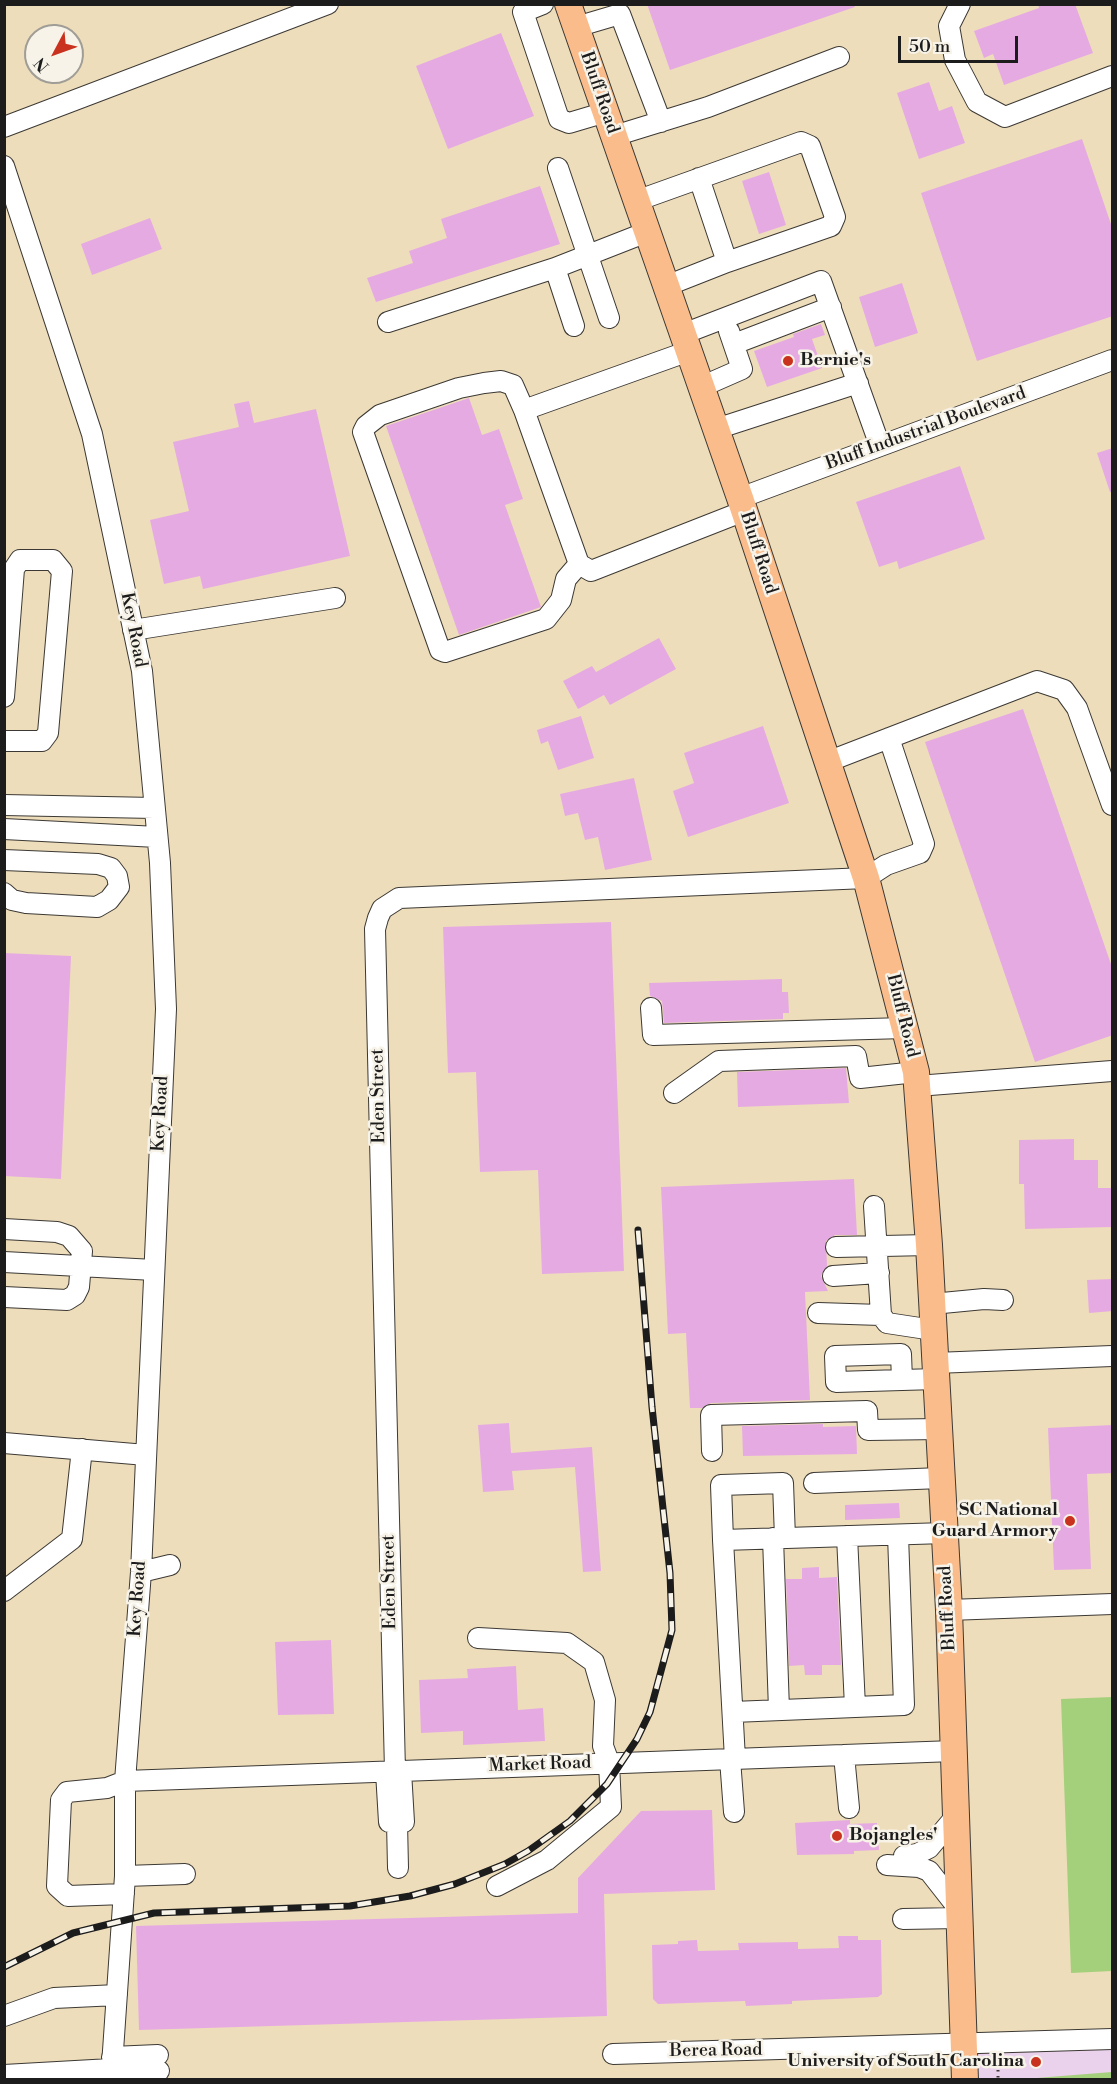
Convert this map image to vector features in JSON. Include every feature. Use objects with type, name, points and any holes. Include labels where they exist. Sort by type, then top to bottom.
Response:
[{"type":"main road","name":"Bluff Road","points":[[572,16],[742,504],[866,878],[917,1079],[929,1245],[949,1610],[964,2079]]},
{"type":"street","points":[[4,127],[328,4]]},
{"type":"street","points":[[543,4],[521,8],[559,118],[569,123],[660,122],[840,57]]},
{"type":"street","points":[[960,4],[949,26],[955,60],[977,102],[1005,117],[1113,76]]},
{"type":"street","points":[[572,16],[620,14],[660,122]]},
{"type":"street","points":[[636,201],[801,142],[810,146],[835,218],[831,226],[727,261],[666,286]]},
{"type":"street","name":"Key Road","points":[[4,166],[92,434],[142,671],[157,837],[166,1009],[141,1572],[125,1781],[124,1885],[111,2070]]},
{"type":"street","points":[[558,168],[609,318]]},
{"type":"street","points":[[699,178],[727,261]]},
{"type":"street","points":[[388,322],[555,268],[647,232]]},
{"type":"street","points":[[555,268],[574,326]]},
{"type":"street","points":[[524,410],[686,342],[724,318],[821,281],[880,446]]},
{"type":"street","points":[[734,344],[831,307]]},
{"type":"street","points":[[701,387],[742,369],[724,318]]},
{"type":"street","name":"Bluff Industrial Boulevard","points":[[579,564],[591,571],[880,446],[1113,360]]},
{"type":"street","points":[[501,381],[513,385],[579,564],[566,579],[561,600],[546,619],[445,652],[440,650],[363,432],[366,426],[380,415],[459,388],[501,381]]},
{"type":"street","points":[[716,429],[858,383]]},
{"type":"street","points":[[4,697],[14,569],[20,560],[53,560],[62,571],[48,733],[42,741],[4,741]]},
{"type":"street","points":[[133,630],[335,598]]},
{"type":"street","points":[[827,762],[1037,681],[1064,690],[1077,708],[1113,806]]},
{"type":"street","points":[[866,878],[886,865],[920,853],[924,844],[889,738]]},
{"type":"street","points":[[4,805],[154,808]]},
{"type":"street","points":[[4,829],[157,837]]},
{"type":"street","points":[[4,860],[98,864],[111,868],[117,876],[119,887],[109,900],[97,907],[26,903],[12,900],[4,893]]},
{"type":"street","name":"Eden Street","points":[[398,1868],[375,929],[382,909],[399,898],[866,878]]},
{"type":"street","points":[[651,1008],[653,1035],[905,1028]]},
{"type":"street","points":[[674,1093],[719,1061],[856,1056],[860,1078],[917,1079],[1113,1071]]},
{"type":"street","points":[[874,1206],[881,1315],[887,1323],[933,1330]]},
{"type":"street","points":[[4,1229],[57,1232],[69,1236],[82,1251],[79,1287],[75,1295],[67,1300],[4,1297]]},
{"type":"street","points":[[836,1247],[929,1245]]},
{"type":"street","points":[[4,1262],[154,1270]]},
{"type":"street","points":[[833,1276],[879,1273]]},
{"type":"street","points":[[932,1304],[984,1299],[1003,1300]]},
{"type":"street","points":[[818,1313],[881,1315]]},
{"type":"street","points":[[902,1380],[936,1371],[1113,1356]]},
{"type":"street","points":[[712,1451],[711,1414],[867,1411],[867,1430],[939,1430]]},
{"type":"street","points":[[4,1443],[146,1455]]},
{"type":"street","points":[[4,1591],[72,1539],[82,1449]]},
{"type":"street","points":[[814,1483],[942,1478]]},
{"type":"street","points":[[734,1812],[733,1712],[721,1485],[783,1483],[779,1538],[779,1710]]},
{"type":"street","points":[[723,1540],[945,1533]]},
{"type":"street","points":[[733,1712],[904,1705],[898,1535]]},
{"type":"street","points":[[847,1536],[855,1707]]},
{"type":"street","points":[[141,1572],[170,1566]]},
{"type":"street","points":[[949,1610],[1113,1604]]},
{"type":"street","points":[[478,1638],[567,1643],[594,1662],[605,1700],[603,1746],[609,1762],[611,1807],[547,1860],[497,1886]]},
{"type":"street","name":"Market Road","points":[[124,1885],[68,1896],[57,1886],[61,1800],[68,1792],[107,1788],[125,1781],[954,1750]]},
{"type":"street","points":[[844,1755],[849,1808]]},
{"type":"street","points":[[904,1856],[917,1854],[929,1848],[956,1816]]},
{"type":"street","points":[[887,1865],[919,1867],[930,1871],[959,1913],[903,1919]]},
{"type":"street","points":[[124,1885],[185,1874]]},
{"type":"street","points":[[4,2016],[54,1998],[117,1995]]},
{"type":"street","name":"Berea Road","points":[[613,2054],[1113,2039]]},
{"type":"street","points":[[4,2075],[111,2070],[159,2063]]},
{"type":"path","points":[[998,2070],[998,2079]]},
{"type":"shaded area","name":"University of South Carolina","points":[[1112,2039],[1112,2079],[960,2079],[960,2044]]},
{"type":"green space","points":[[1112,1697],[1112,1971],[1071,1973],[1061,1699]]},
{"type":"green space","points":[[1112,2072],[1112,2079],[1024,2079]]},
{"type":"building","points":[[647,4],[854,4],[855,7],[670,70]]},
{"type":"building","points":[[1038,4],[1075,4],[1093,53],[1004,85],[993,54],[984,58],[974,31],[1039,8]]},
{"type":"building","points":[[501,33],[534,116],[448,149],[416,66]]},
{"type":"building","points":[[929,82],[939,111],[952,106],[965,143],[919,159],[897,93]]},
{"type":"building","points":[[1082,139],[1113,230],[1113,316],[977,361],[921,193]]},
{"type":"building","points":[[769,172],[786,225],[759,234],[742,181]]},
{"type":"building","points":[[540,186],[560,244],[376,302],[367,278],[413,263],[409,251],[447,238],[441,219]]},
{"type":"building","points":[[150,218],[162,249],[92,275],[81,244]]},
{"type":"building","points":[[902,283],[918,333],[875,347],[859,297]]},
{"type":"building","points":[[821,324],[825,335],[812,339],[822,368],[767,387],[754,351],[794,337],[793,334]]},
{"type":"building","points":[[469,398],[482,435],[499,429],[523,499],[505,505],[541,607],[459,635],[386,426]]},
{"type":"building","points":[[249,401],[254,423],[316,409],[350,556],[203,589],[200,576],[164,584],[150,520],[189,511],[173,442],[239,427],[234,404]]},
{"type":"building","points":[[1113,448],[1113,492],[1110,492],[1097,453]]},
{"type":"building","points":[[960,466],[985,539],[899,569],[897,561],[879,567],[856,502]]},
{"type":"building","points":[[659,638],[676,669],[610,705],[604,695],[578,709],[563,681],[592,666],[596,672]]},
{"type":"building","points":[[1023,709],[1113,970],[1113,1035],[1035,1062],[925,742]]},
{"type":"building","points":[[581,716],[594,758],[558,770],[548,741],[541,744],[537,730]]},
{"type":"building","points":[[763,726],[789,803],[688,837],[673,791],[694,783],[684,753]]},
{"type":"building","points":[[634,778],[652,860],[605,870],[598,837],[585,840],[578,813],[565,816],[560,794]]},
{"type":"building","points":[[611,922],[624,1271],[542,1274],[538,1170],[480,1172],[476,1072],[448,1073],[443,927]]},
{"type":"building","points":[[4,953],[71,956],[61,1179],[4,1176]]},
{"type":"building","points":[[782,979],[782,992],[788,992],[789,1013],[783,1013],[783,1019],[664,1023],[662,1001],[650,996],[649,983]]},
{"type":"building","points":[[846,1068],[849,1103],[738,1107],[737,1072]]},
{"type":"building","points":[[1074,1139],[1074,1160],[1098,1160],[1098,1188],[1113,1188],[1113,1227],[1025,1229],[1024,1184],[1019,1184],[1019,1140]]},
{"type":"building","points":[[854,1179],[857,1235],[835,1235],[826,1241],[827,1266],[821,1276],[828,1291],[805,1292],[810,1400],[711,1403],[702,1408],[690,1408],[686,1333],[668,1334],[661,1187]]},
{"type":"building","points":[[1113,1279],[1113,1311],[1089,1313],[1087,1280]]},
{"type":"building","points":[[509,1423],[511,1453],[592,1447],[601,1571],[583,1572],[575,1467],[512,1471],[514,1490],[483,1492],[478,1425]]},
{"type":"building","points":[[823,1424],[823,1427],[856,1426],[857,1454],[743,1456],[742,1426]]},
{"type":"building","name":"SC National Guard Armory","points":[[1113,1425],[1113,1473],[1087,1474],[1091,1569],[1054,1570],[1048,1428]]},
{"type":"building","points":[[899,1503],[900,1518],[845,1520],[845,1505]]},
{"type":"building","points":[[819,1567],[819,1578],[837,1577],[841,1665],[822,1665],[822,1675],[805,1675],[804,1665],[789,1666],[786,1579],[802,1579],[802,1568]]},
{"type":"building","points":[[331,1640],[334,1714],[278,1715],[275,1642]]},
{"type":"building","points":[[516,1666],[518,1710],[543,1708],[545,1741],[463,1745],[463,1731],[421,1733],[419,1680],[468,1678],[467,1669]]},
{"type":"building","points":[[712,1810],[715,1890],[604,1894],[607,2016],[139,2030],[136,1926],[578,1913],[578,1878],[641,1811]]},
{"type":"building","name":"Bojangles'","points":[[850,1820],[850,1824],[877,1823],[879,1850],[854,1851],[854,1854],[797,1855],[795,1823]]},
{"type":"building","points":[[838,1936],[858,1936],[858,1940],[881,1940],[882,1994],[878,1997],[792,2001],[792,2004],[746,2006],[745,2001],[658,2004],[653,1999],[652,1945],[678,1944],[678,1941],[697,1940],[698,1951],[739,1950],[738,1943],[798,1942],[798,1949],[839,1948]]},
{"type":"railway","points":[[4,1967],[73,1933],[154,1913],[350,1906],[410,1896],[455,1884],[505,1864],[528,1851],[570,1821],[607,1784],[637,1739],[650,1712],[672,1630],[670,1573],[652,1407],[638,1230]]},
{"type":"place","name":"Bernie's","points":[[788,361]]},
{"type":"place","name":"SC National Guard Armory","points":[[1070,1521]]},
{"type":"place","name":"Bojangles'","points":[[837,1836]]},
{"type":"place","name":"University of South Carolina","points":[[1036,2062]]}]
